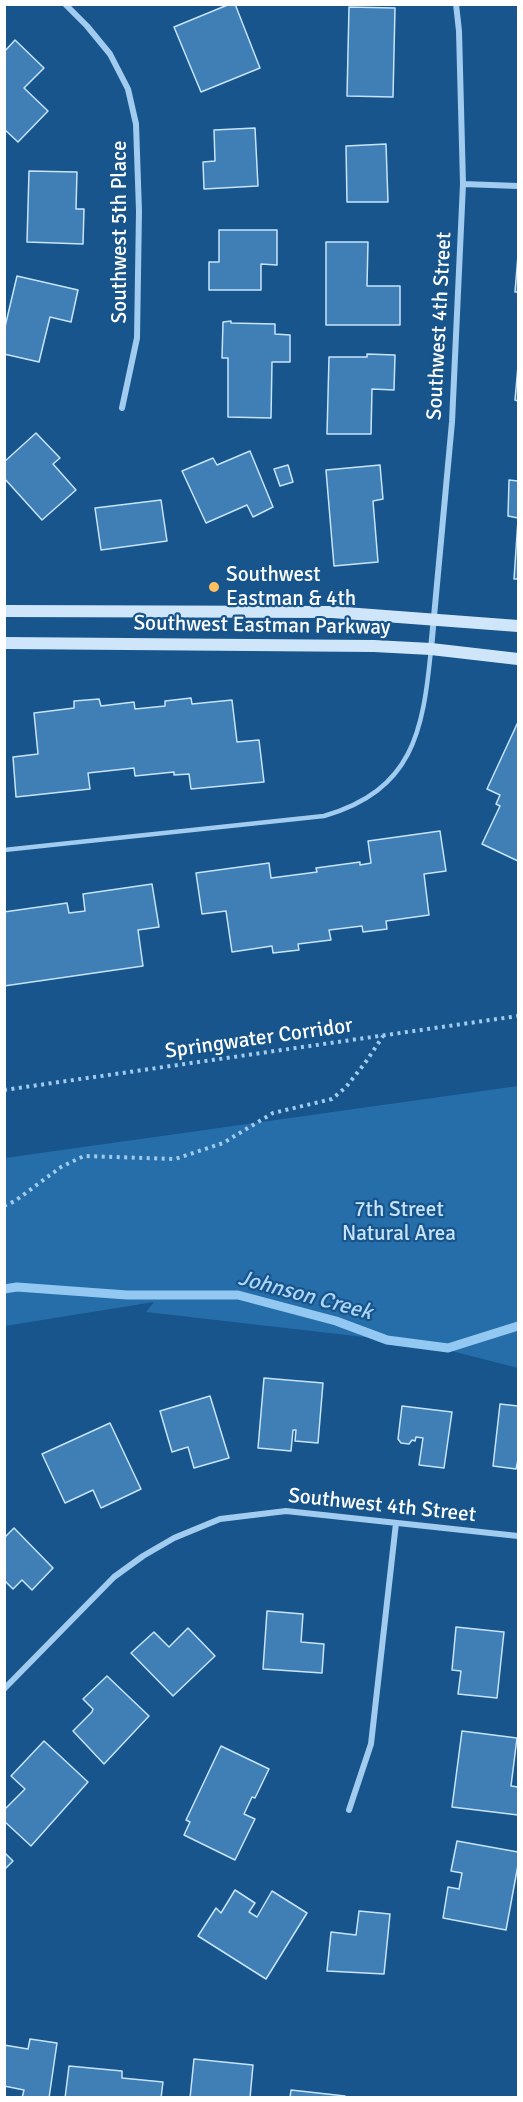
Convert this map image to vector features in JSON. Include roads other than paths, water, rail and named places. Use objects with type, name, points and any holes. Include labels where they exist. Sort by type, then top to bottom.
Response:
[{"type":"main road","name":"Southwest Eastman Parkway","points":[[4,611],[332,612],[519,626]]},
{"type":"main road","name":"Southwest Eastman Parkway","points":[[4,643],[285,645],[431,649],[519,659]]},
{"type":"street","name":"Southwest 5th Place","points":[[65,4],[110,54],[128,89],[136,124],[139,172],[137,338],[122,408]]},
{"type":"street","name":"Southwest 4th Street","points":[[431,649],[452,422],[463,184],[459,31],[456,4]]},
{"type":"street","points":[[463,184],[519,186]]},
{"type":"street","name":"Southwest 4th Street","points":[[4,1689],[114,1577],[143,1556],[174,1538],[220,1519],[286,1511],[519,1536]]},
{"type":"street","points":[[349,1810],[371,1744],[396,1523]]},
{"type":"lane","points":[[4,850],[324,816],[344,810],[366,799],[391,780],[404,762],[426,699],[431,649]]},
{"type":"waterway","name":"Johnson Creek","points":[[4,1289],[17,1287],[127,1295],[238,1295],[336,1321],[387,1340],[448,1348],[518,1326]]},
{"type":"place","name":"Southwest Eastman & 4th","points":[[214,587]]},
{"type":"park label","name":"7th Street Natural Area","points":[[399,1222]]}]
